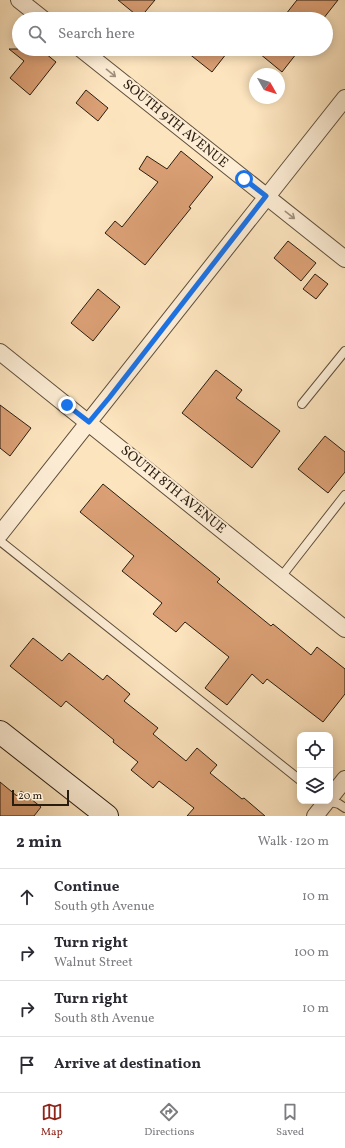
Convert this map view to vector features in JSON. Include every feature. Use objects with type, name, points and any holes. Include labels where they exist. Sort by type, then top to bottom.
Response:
[{"type":"main road","points":[[0,732],[107,816]]},
{"type":"street","points":[[19,0],[34,12]]},
{"type":"street","name":"SOUTH 9TH AVENUE","points":[[90,56],[345,259]]},
{"type":"street","points":[[0,534],[345,98]]},
{"type":"street","name":"SOUTH 8TH AVENUE","points":[[0,352],[345,629]]},
{"type":"street","points":[[333,794],[345,779]]},
{"type":"street","points":[[315,816],[325,804]]},
{"type":"lane","points":[[302,404],[345,351]]},
{"type":"lane","points":[[281,577],[345,495]]},
{"type":"lane","points":[[0,541],[297,778]]},
{"type":"lane","points":[[333,802],[340,804],[345,808]]},
{"type":"building","points":[[118,0],[155,0],[145,12],[133,12]]},
{"type":"building","points":[[297,0],[338,0],[329,12],[288,12]]},
{"type":"building","points":[[18,56],[49,56],[56,62],[30,95],[10,78],[24,61]]},
{"type":"building","points":[[192,56],[225,56],[212,72]]},
{"type":"building","points":[[263,56],[295,56],[285,68],[277,68]]},
{"type":"building","points":[[86,90],[108,108],[98,121],[76,103]]},
{"type":"building","points":[[181,151],[213,177],[189,207],[191,208],[145,265],[105,233],[115,221],[122,227],[158,182],[139,169],[147,156],[167,169]]},
{"type":"building","points":[[288,241],[316,263],[301,281],[274,258]]},
{"type":"building","points":[[315,274],[328,284],[316,299],[303,289]]},
{"type":"building","points":[[98,289],[120,307],[93,341],[71,323]]},
{"type":"building","points":[[216,370],[242,390],[236,398],[280,431],[252,468],[182,413]]},
{"type":"building","points":[[0,405],[31,428],[10,456],[0,448]]},
{"type":"building","points":[[325,436],[345,452],[345,472],[328,493],[298,469]]},
{"type":"building","points":[[103,484],[220,579],[217,582],[271,626],[273,624],[311,655],[317,647],[345,669],[345,694],[323,722],[267,679],[263,684],[252,674],[227,705],[205,688],[229,657],[185,622],[176,632],[153,614],[162,603],[122,571],[134,556],[80,512]]},
{"type":"building","points":[[33,638],[62,661],[69,653],[103,680],[107,675],[130,694],[124,701],[158,728],[153,734],[186,761],[197,748],[217,765],[210,773],[242,799],[244,798],[265,816],[187,816],[194,808],[159,781],[153,788],[131,770],[138,762],[113,742],[114,740],[66,701],[61,707],[10,666]]},
{"type":"building","points":[[0,782],[17,796],[21,791],[41,807],[34,816],[0,816]]},
{"type":"route","points":[[67,405],[89,422],[109,398],[266,196],[244,179]]}]
